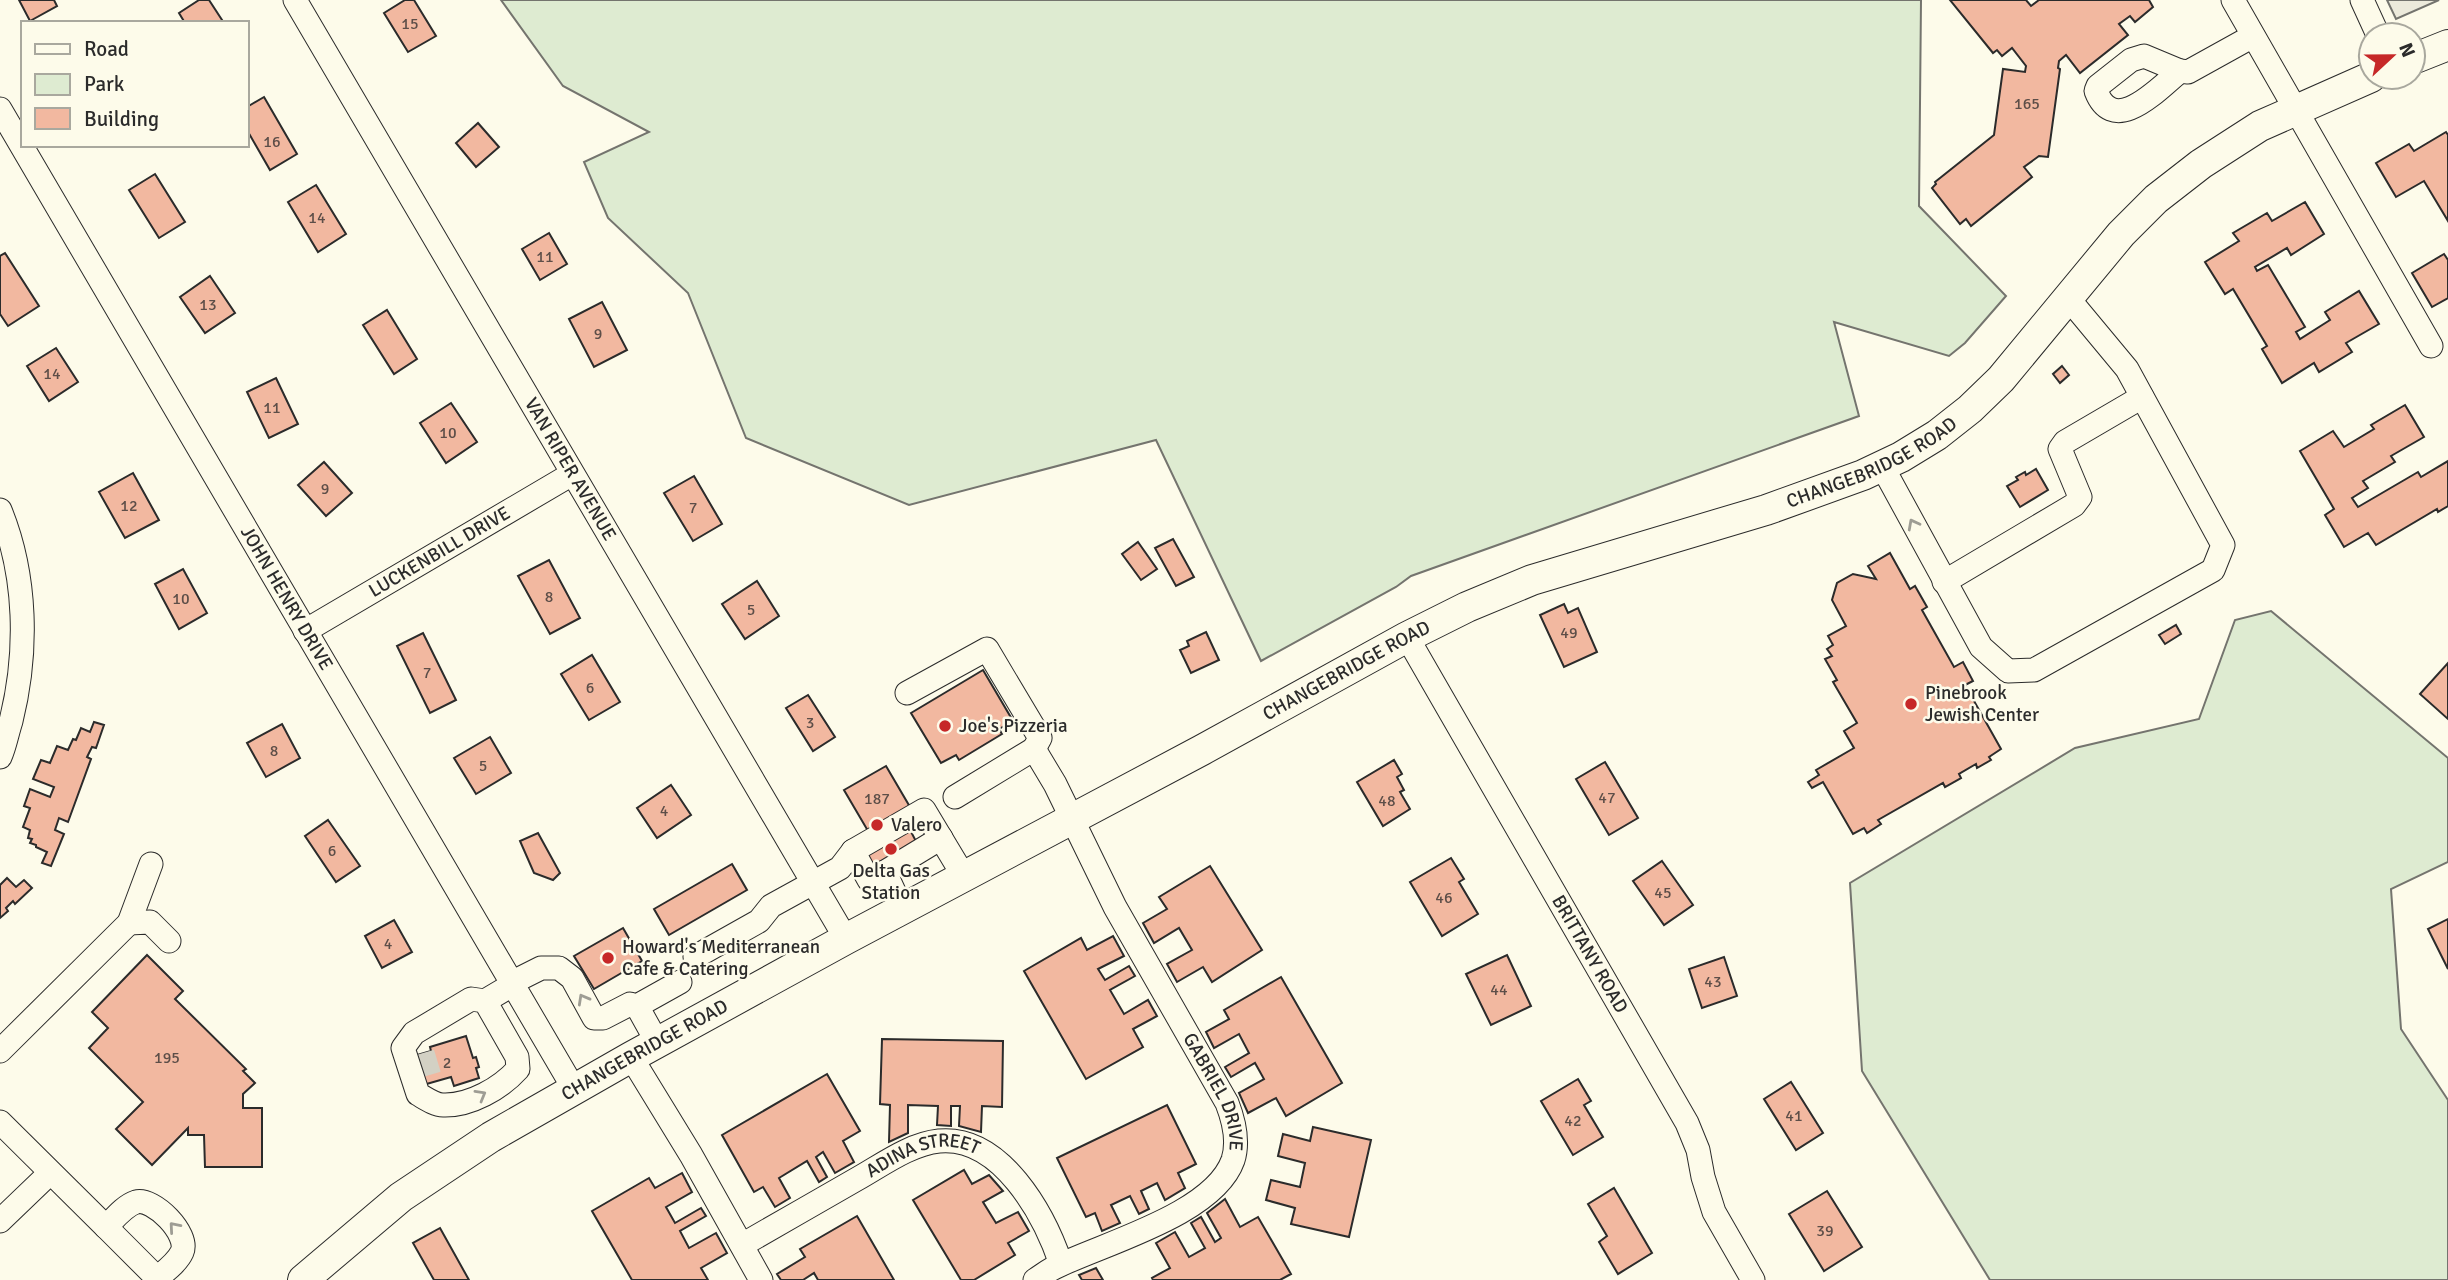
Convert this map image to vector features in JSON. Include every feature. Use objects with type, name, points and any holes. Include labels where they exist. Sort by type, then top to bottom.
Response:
[{"type":"main road","points":[[2427,54],[2448,46]]},
{"type":"main road","name":"CHANGEBRIDGE ROAD","points":[[303,1280],[401,1197],[491,1137],[631,1056],[1407,637],[1467,607],[1532,580],[1766,510],[1863,475],[1937,435],[1970,409],[2001,379],[2121,234],[2157,199],[2224,148],[2295,109],[2357,83]]},
{"type":"street","name":"VAN RIPER AVENUE","points":[[295,0],[846,939]]},
{"type":"street","points":[[2233,0],[2431,346]]},
{"type":"street","points":[[2364,1],[2372,21]]},
{"type":"street","points":[[2180,71],[2188,72],[2253,36]]},
{"type":"street","name":"JOHN HENRY DRIVE","points":[[0,109],[21,145]]},
{"type":"street","name":"JOHN HENRY DRIVE","points":[[22,147],[574,1089]]},
{"type":"street","points":[[1882,466],[1981,647],[2008,671],[2034,670],[2213,570],[2223,545],[2127,369],[2068,298]]},
{"type":"street","points":[[1944,582],[2074,505],[2080,497],[2060,449],[2065,442],[2142,397]]},
{"type":"street","name":"LUCKENBILL DRIVE","points":[[305,631],[572,474]]},
{"type":"street","points":[[0,510],[16,565],[22,614],[21,663],[15,705],[0,757]]},
{"type":"street","name":"BRITTANY ROAD","points":[[1407,637],[1687,1123],[1698,1150],[1714,1212],[1752,1280]]},
{"type":"street","points":[[907,693],[987,649],[1040,738],[1034,749],[955,797]]},
{"type":"street","name":"GABRIEL DRIVE","points":[[1034,749],[1055,784],[1115,907],[1227,1103],[1236,1144],[1228,1171],[1220,1182],[1194,1202],[1156,1225],[1061,1264],[1035,1280]]},
{"type":"street","points":[[695,957],[758,921],[771,906],[840,868],[853,851],[924,810],[963,876]]},
{"type":"street","points":[[853,851],[869,880],[941,838]]},
{"type":"street","points":[[0,1051],[129,923],[151,864]]},
{"type":"street","points":[[885,872],[902,909]]},
{"type":"street","points":[[129,923],[150,922],[169,941]]},
{"type":"street","points":[[485,1001],[517,1057],[519,1069],[510,1078],[471,1101],[441,1106],[418,1094],[403,1048],[419,1043],[471,999],[485,1001],[541,968],[559,968],[572,978],[594,1018],[603,1018],[629,1004],[637,1006],[680,982]]},
{"type":"street","points":[[637,1006],[657,1042]]},
{"type":"street","points":[[631,1056],[691,1155],[761,1280]]},
{"type":"street","points":[[432,1083],[441,1106]]},
{"type":"street","points":[[0,1122],[156,1279],[179,1258],[184,1249],[178,1230],[152,1205],[145,1202],[130,1205],[106,1227]]},
{"type":"street","name":"ADINA STREET","points":[[742,1245],[897,1156],[927,1143],[955,1142],[974,1147],[993,1157],[1013,1177],[1045,1224],[1061,1264]]},
{"type":"street","points":[[0,1222],[50,1173]]},
{"type":"green space","points":[[501,0],[1921,0],[1919,206],[2006,296],[1965,343],[1949,356],[1834,322],[1859,416],[1411,576],[1396,587],[1261,661],[1156,440],[909,505],[746,438],[688,293],[608,218],[584,162],[649,132],[563,86]]},
{"type":"green space","points":[[2271,611],[2448,758],[2448,862],[2391,889],[2401,1029],[2448,1100],[2448,1280],[1990,1280],[1862,1071],[1850,883],[2075,748],[2199,719],[2235,620]]},
{"type":"shaded area","points":[[2387,0],[2439,0],[2396,19]]},
{"type":"building","points":[[19,0],[54,0],[57,6],[30,21]]},
{"type":"building","points":[[199,0],[209,0],[223,21],[184,21],[179,13]]},
{"type":"building","points":[[405,0],[414,0],[436,36],[408,52],[384,13]]},
{"type":"building","points":[[1950,0],[2026,0],[2031,6],[2039,0],[2149,0],[2153,7],[2135,22],[2130,16],[2119,24],[2128,35],[2080,73],[2066,55],[2059,61],[2048,157],[2039,156],[2024,167],[2032,177],[1971,226],[1966,219],[1960,224],[1932,188],[1935,182],[1994,135],[2003,69],[2025,72],[2026,66],[2012,48],[2002,56],[1997,50],[1993,53]]},
{"type":"building","points":[[264,97],[297,154],[270,170],[248,132],[248,106]]},
{"type":"building","points":[[478,123],[499,147],[476,167],[456,143]]},
{"type":"building","points":[[2446,132],[2448,221],[2424,181],[2396,197],[2376,163],[2409,144],[2414,151]]},
{"type":"building","points":[[155,174],[185,222],[159,238],[129,190]]},
{"type":"building","points":[[316,185],[346,234],[318,252],[288,202]]},
{"type":"building","points":[[2305,202],[2324,234],[2291,255],[2287,248],[2255,267],[2257,271],[2268,265],[2305,327],[2296,332],[2300,339],[2330,320],[2325,312],[2359,291],[2379,324],[2346,343],[2352,352],[2319,372],[2314,363],[2282,383],[2262,349],[2267,346],[2233,289],[2225,294],[2205,262],[2239,241],[2233,233],[2267,213],[2272,221]]},
{"type":"building","points":[[549,233],[567,264],[540,280],[522,249]]},
{"type":"building","points":[[5,253],[39,306],[8,326],[0,314],[0,256]]},
{"type":"building","points":[[2444,254],[2448,260],[2448,298],[2432,307],[2412,273]]},
{"type":"building","points":[[210,276],[235,313],[205,333],[180,297]]},
{"type":"building","points":[[602,302],[627,350],[594,367],[569,319]]},
{"type":"building","points":[[387,310],[417,359],[394,374],[363,325]]},
{"type":"building","points":[[56,348],[78,382],[49,401],[27,366]]},
{"type":"building","points":[[2062,366],[2069,375],[2060,383],[2053,374]]},
{"type":"building","points":[[276,378],[298,424],[269,438],[247,392]]},
{"type":"building","points":[[451,403],[477,442],[446,463],[420,423]]},
{"type":"building","points":[[2405,405],[2424,437],[2391,456],[2395,462],[2363,481],[2368,488],[2352,498],[2358,507],[2418,472],[2421,477],[2448,461],[2448,506],[2438,512],[2437,509],[2376,545],[2368,533],[2344,547],[2325,515],[2334,509],[2300,451],[2333,431],[2344,447],[2374,429],[2371,425]]},
{"type":"building","points":[[324,462],[352,493],[326,516],[298,485]]},
{"type":"building","points":[[2036,469],[2048,490],[2020,507],[2007,486],[2018,480],[2016,477]]},
{"type":"building","points":[[133,473],[159,520],[125,538],[99,492]]},
{"type":"building","points":[[694,476],[722,524],[693,541],[664,493]]},
{"type":"building","points":[[1173,539],[1194,577],[1176,586],[1155,548]]},
{"type":"building","points":[[1138,542],[1157,569],[1141,580],[1122,554]]},
{"type":"building","name":"Pinebrook Jewish Center","points":[[1890,553],[1910,589],[1915,586],[1927,607],[1922,610],[1954,667],[1963,662],[1973,681],[1965,685],[2001,749],[1989,757],[1991,760],[1977,768],[1976,764],[1959,774],[1961,778],[1945,787],[1943,783],[1878,820],[1881,824],[1867,833],[1864,828],[1853,834],[1823,782],[1812,788],[1808,782],[1819,775],[1816,770],[1854,748],[1844,731],[1857,723],[1833,682],[1837,680],[1825,659],[1832,656],[1827,649],[1833,645],[1828,636],[1846,626],[1832,600],[1837,583],[1853,574],[1876,579],[1868,566]]},
{"type":"building","points":[[549,560],[580,618],[550,634],[518,576]]},
{"type":"building","points":[[183,569],[207,613],[179,629],[155,584]]},
{"type":"building","points":[[757,581],[779,616],[745,639],[722,604]]},
{"type":"building","points":[[1564,604],[1568,613],[1578,608],[1597,652],[1564,667],[1540,615]]},
{"type":"building","points":[[2176,625],[2181,634],[2165,644],[2159,635]]},
{"type":"building","points":[[1206,632],[1219,660],[1191,673],[1180,650],[1189,646],[1187,641]]},
{"type":"building","points":[[423,633],[456,700],[430,713],[397,646]]},
{"type":"building","points":[[592,655],[620,702],[589,720],[561,674]]},
{"type":"building","points":[[2448,663],[2448,719],[2420,694]]},
{"type":"building","points":[[983,670],[1013,721],[999,729],[1002,734],[959,760],[956,755],[941,763],[911,713]]},
{"type":"building","points":[[808,695],[835,737],[813,751],[786,708]]},
{"type":"building","points":[[94,722],[104,725],[96,748],[92,747],[87,757],[91,759],[68,822],[59,818],[55,830],[64,834],[51,866],[42,863],[47,852],[30,843],[30,830],[23,827],[30,808],[24,806],[30,789],[50,797],[54,787],[33,779],[41,760],[50,763],[57,746],[68,750],[81,728],[90,732]]},
{"type":"building","points":[[282,724],[300,758],[266,777],[247,743]]},
{"type":"building","points":[[490,737],[511,773],[476,794],[454,758]]},
{"type":"building","points":[[1394,760],[1402,774],[1397,777],[1404,790],[1400,792],[1410,809],[1383,826],[1357,782]]},
{"type":"building","points":[[1605,762],[1638,818],[1609,835],[1576,779]]},
{"type":"building","points":[[886,766],[910,807],[868,831],[844,790]]},
{"type":"building","points":[[671,785],[691,815],[657,838],[637,808]]},
{"type":"building","points":[[328,820],[360,866],[336,882],[305,836]]},
{"type":"building","name":"Delta Gas Station","points":[[908,826],[919,847],[875,872],[863,852]]},
{"type":"building","points":[[538,833],[560,873],[553,880],[534,873],[520,841]]},
{"type":"building","points":[[1451,858],[1464,879],[1459,882],[1478,914],[1442,936],[1410,882]]},
{"type":"building","points":[[1662,861],[1693,905],[1664,925],[1633,881]]},
{"type":"building","points":[[732,864],[747,890],[669,935],[654,909]]},
{"type":"building","points":[[1210,866],[1262,950],[1212,982],[1203,967],[1177,982],[1167,964],[1192,950],[1179,928],[1154,943],[1143,923],[1167,909],[1159,897]]},
{"type":"building","points":[[7,878],[16,887],[24,880],[32,888],[15,904],[13,901],[6,908],[8,911],[0,918],[0,885]]},
{"type":"building","points":[[2448,919],[2448,969],[2428,929]]},
{"type":"building","points":[[394,920],[412,952],[382,968],[365,936]]},
{"type":"building","name":"Howard's Mediterranean Cafe & Catering","points":[[623,928],[642,961],[594,989],[574,956]]},
{"type":"building","points":[[1113,936],[1124,956],[1098,969],[1105,980],[1129,966],[1135,976],[1110,990],[1124,1014],[1148,1000],[1157,1016],[1133,1029],[1143,1047],[1086,1079],[1024,971],[1081,938],[1087,950]]},
{"type":"building","points":[[147,955],[183,991],[175,999],[246,1069],[243,1071],[255,1083],[243,1094],[243,1108],[262,1108],[262,1167],[205,1167],[204,1135],[188,1135],[188,1128],[152,1165],[116,1129],[143,1102],[89,1048],[108,1028],[92,1012]]},
{"type":"building","points":[[1507,955],[1531,1006],[1491,1025],[1466,974]]},
{"type":"building","points":[[1724,957],[1737,996],[1702,1008],[1689,969]]},
{"type":"building","points":[[1281,977],[1342,1083],[1286,1116],[1276,1098],[1248,1113],[1239,1093],[1264,1079],[1255,1063],[1231,1077],[1225,1067],[1249,1053],[1239,1034],[1214,1048],[1206,1032],[1229,1019],[1224,1010]]},
{"type":"building","points":[[466,1036],[473,1058],[476,1057],[479,1078],[454,1086],[451,1077],[423,1085],[414,1056],[431,1051],[430,1047]]},
{"type":"building","points":[[882,1039],[1003,1041],[1002,1107],[982,1106],[981,1132],[959,1126],[960,1106],[951,1106],[951,1126],[937,1125],[938,1106],[908,1105],[908,1133],[889,1142],[890,1105],[880,1104]]},
{"type":"building","points":[[827,1074],[860,1131],[843,1141],[854,1162],[835,1173],[823,1152],[816,1157],[827,1177],[819,1182],[807,1161],[779,1178],[790,1198],[775,1207],[763,1187],[754,1192],[722,1135]]},
{"type":"building","points":[[1578,1079],[1591,1101],[1584,1105],[1603,1137],[1573,1155],[1541,1101]]},
{"type":"building","points":[[1791,1082],[1823,1133],[1796,1150],[1764,1099]]},
{"type":"building","points":[[1167,1105],[1196,1164],[1178,1173],[1185,1188],[1165,1200],[1157,1183],[1141,1191],[1149,1209],[1139,1214],[1130,1196],[1111,1205],[1120,1223],[1102,1231],[1095,1213],[1086,1217],[1057,1158]]},
{"type":"building","points":[[1313,1127],[1371,1140],[1349,1237],[1291,1224],[1295,1208],[1266,1200],[1271,1180],[1300,1187],[1305,1163],[1278,1156],[1283,1134],[1310,1141]]},
{"type":"building","points":[[964,1170],[972,1184],[989,1175],[1003,1191],[983,1202],[996,1223],[1018,1212],[1029,1231],[1008,1243],[1015,1255],[974,1280],[961,1280],[913,1200]]},
{"type":"building","points":[[682,1173],[692,1192],[666,1207],[675,1223],[701,1208],[706,1216],[680,1231],[689,1248],[716,1233],[727,1253],[701,1268],[708,1280],[632,1280],[592,1211],[649,1178],[655,1188]]},
{"type":"building","points":[[1614,1188],[1652,1253],[1618,1274],[1599,1242],[1607,1236],[1588,1204]]},
{"type":"building","points":[[1827,1191],[1862,1247],[1824,1271],[1789,1214]]},
{"type":"building","points":[[1225,1199],[1240,1227],[1258,1217],[1291,1274],[1280,1280],[1153,1280],[1152,1278],[1170,1268],[1156,1243],[1175,1232],[1189,1257],[1205,1248],[1191,1223],[1201,1217],[1215,1242],[1221,1238],[1207,1213]]},
{"type":"building","points":[[857,1216],[894,1280],[818,1280],[814,1273],[803,1280],[781,1280],[777,1274],[805,1257],[800,1249]]},
{"type":"building","points":[[440,1228],[469,1280],[434,1280],[413,1243]]},
{"type":"building","points":[[1096,1268],[1103,1280],[1082,1280],[1079,1275]]},
{"type":"tunnel","points":[[423,1053],[432,1083]]},
{"type":"place","name":"Pinebrook Jewish Center","points":[[1911,704]]},
{"type":"place","name":"Joe's Pizzeria","points":[[945,726]]},
{"type":"place","name":"Valero","points":[[877,825]]},
{"type":"place","name":"Delta Gas Station","points":[[891,849]]},
{"type":"place","name":"Howard's Mediterranean Cafe & Catering","points":[[608,958]]}]
